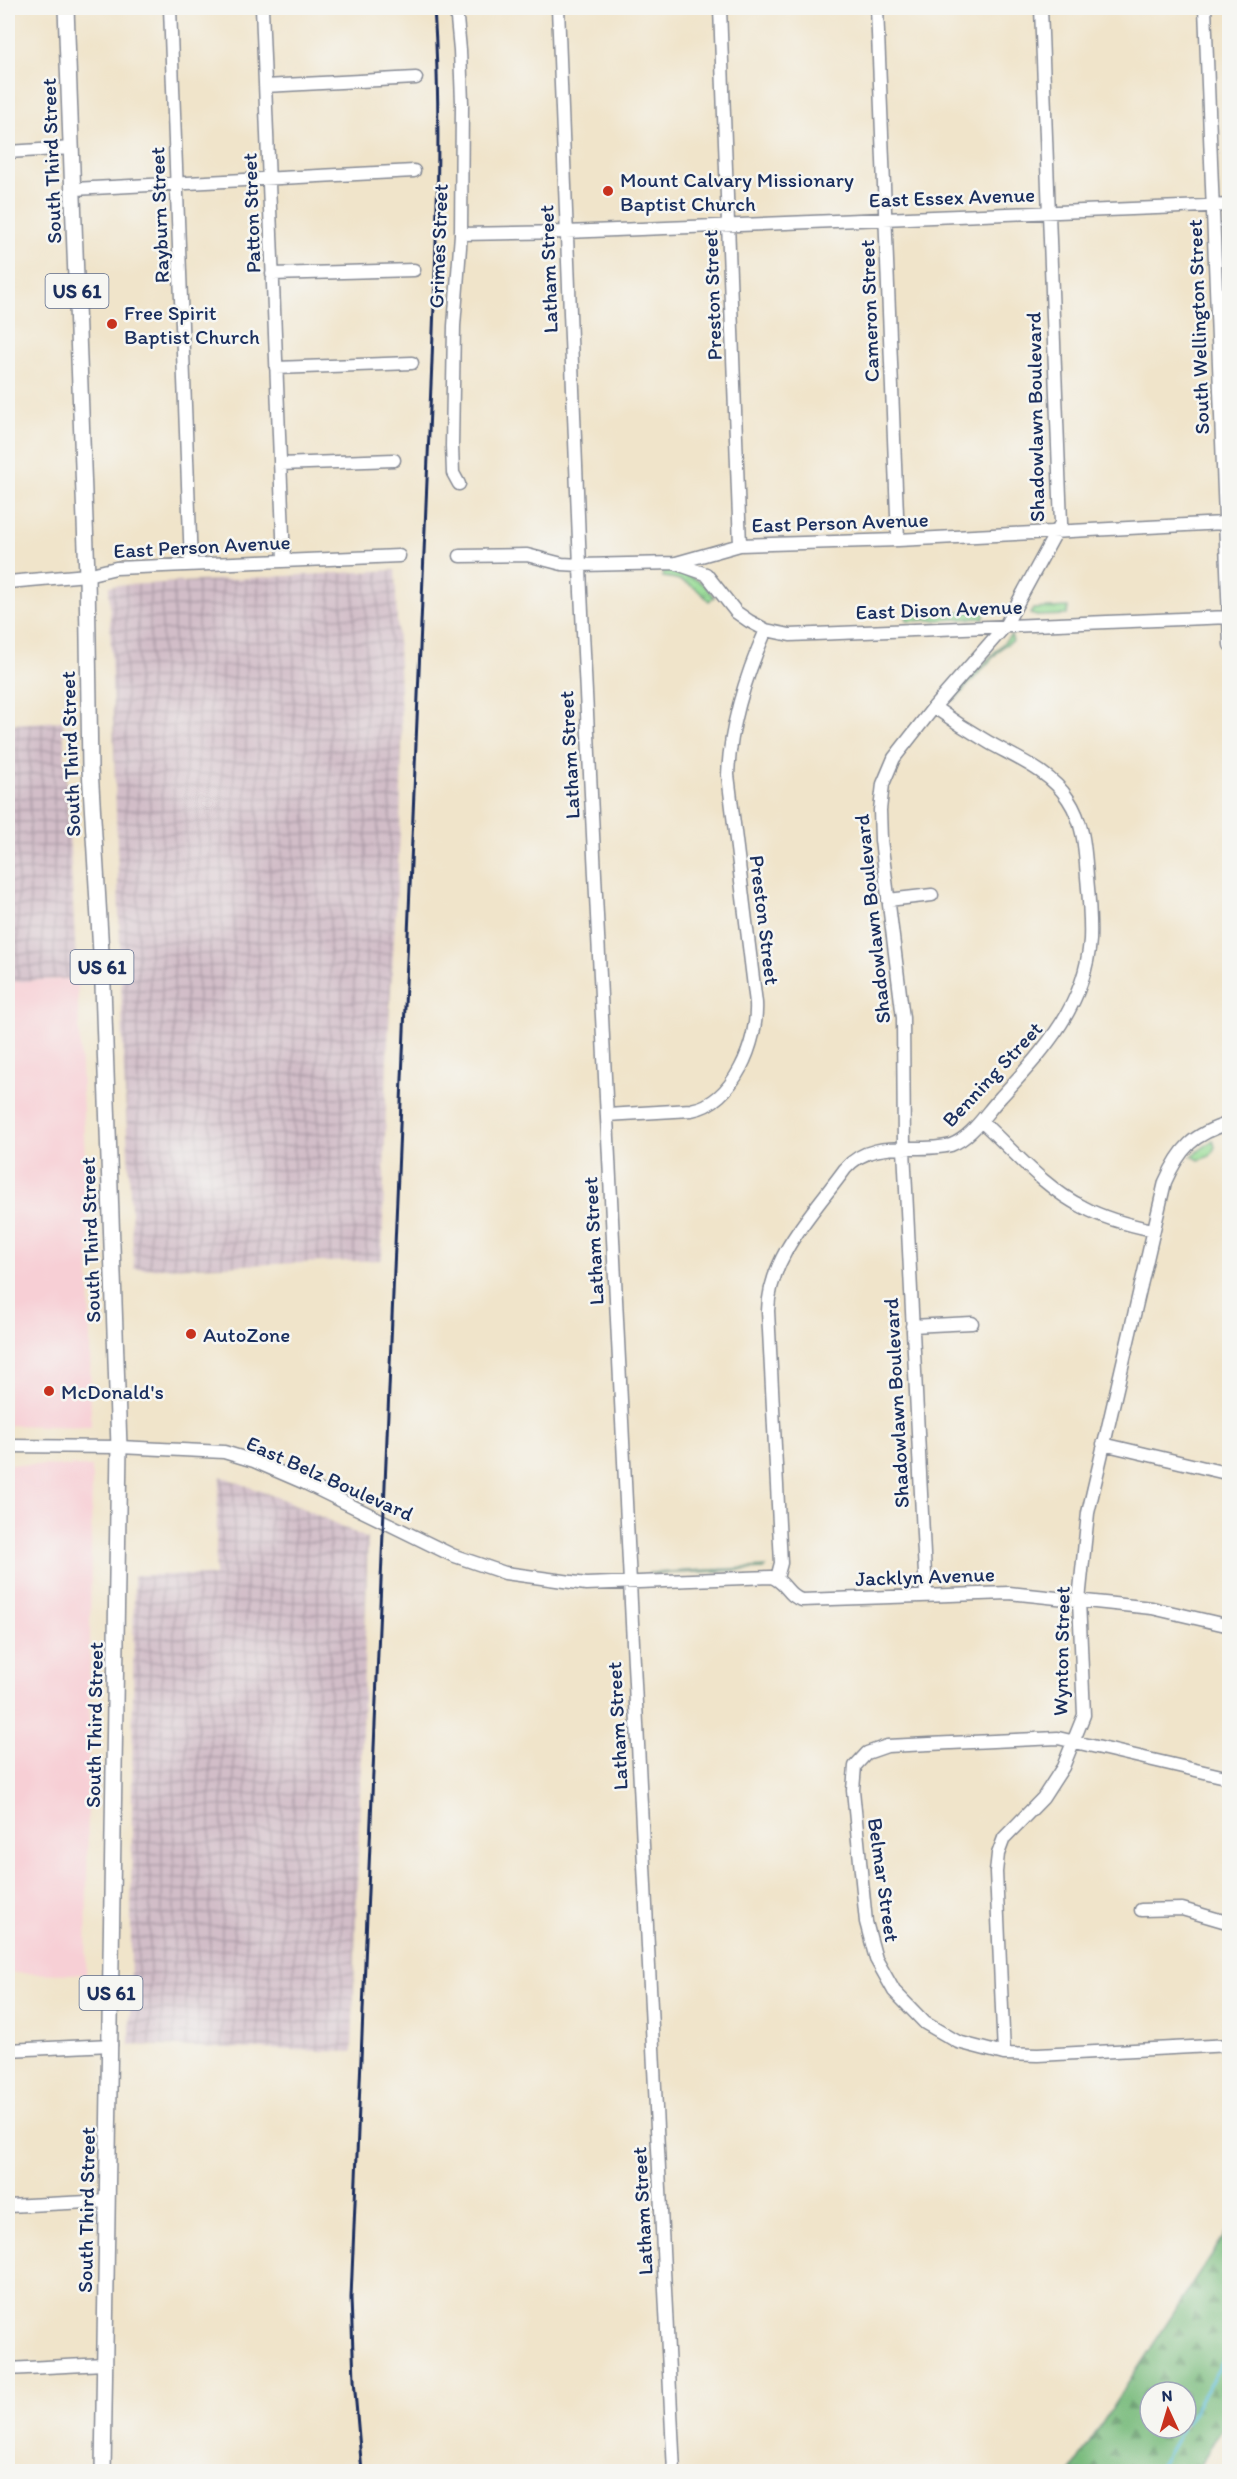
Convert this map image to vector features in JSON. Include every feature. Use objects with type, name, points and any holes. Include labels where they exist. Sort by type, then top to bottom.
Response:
[{"type":"main road","name":"South Third Street","points":[[66,8],[87,576],[90,769],[103,986],[118,1447],[103,2472]]},
{"type":"street","name":"Rayburn Street","points":[[170,8],[191,564]]},
{"type":"street","name":"Patton Street","points":[[262,8],[284,560]]},
{"type":"street","name":"Grimes Street","points":[[456,8],[462,103],[461,234],[454,326],[452,446],[453,473],[459,484]]},
{"type":"street","name":"Latham Street","points":[[558,8],[580,565],[675,2472]]},
{"type":"street","name":"Preston Street","points":[[720,8],[740,545]]},
{"type":"street","name":"Cameron Street","points":[[877,8],[898,540]]},
{"type":"street","name":"Shadowlawn Boulevard","points":[[926,1595],[904,1149],[903,1018],[879,825],[884,784],[894,758],[934,707],[1005,626],[1060,523],[1041,8]]},
{"type":"street","name":"South Wellington Street","points":[[1205,8],[1230,645]]},
{"type":"street","points":[[264,86],[416,78]]},
{"type":"street","points":[[8,152],[72,148]]},
{"type":"street","points":[[74,189],[414,171]]},
{"type":"street","name":"East Essex Avenue","points":[[461,234],[728,226],[1230,205]]},
{"type":"street","points":[[272,274],[414,270]]},
{"type":"street","points":[[276,368],[412,363]]},
{"type":"street","points":[[280,464],[394,460]]},
{"type":"street","name":"East Person Avenue","points":[[460,556],[520,555],[580,565],[676,563],[740,545],[898,540],[1224,523]]},
{"type":"street","name":"East Person Avenue","points":[[8,582],[87,576],[116,568],[399,556]]},
{"type":"street","name":"East Dison Avenue","points":[[676,563],[706,574],[736,612],[766,630],[790,635],[1229,617]]},
{"type":"street","name":"Preston Street","points":[[607,1115],[691,1110],[704,1107],[727,1086],[750,1049],[756,1024],[756,1003],[728,775],[730,748],[737,712],[766,630]]},
{"type":"street","name":"Benning Street","points":[[777,1578],[781,1563],[768,1311],[772,1277],[783,1255],[849,1164],[862,1155],[875,1150],[951,1145],[962,1139],[981,1121],[1051,1041],[1076,1000],[1086,964],[1090,940],[1084,839],[1077,814],[1055,783],[1039,770],[955,722],[934,707]]},
{"type":"street","points":[[888,900],[932,895]]},
{"type":"street","points":[[981,1121],[1042,1178],[1071,1200],[1102,1216],[1153,1230]]},
{"type":"street","name":"Wynton Street","points":[[1004,2054],[996,1872],[998,1854],[1004,1838],[1043,1798],[1063,1767],[1084,1715],[1080,1600],[1088,1513],[1165,1182],[1180,1151],[1205,1132],[1230,1123]]},
{"type":"street","points":[[912,1326],[972,1323]]},
{"type":"street","points":[[1103,1444],[1230,1474]]},
{"type":"street","name":"East Belz Boulevard","points":[[8,1446],[197,1449],[224,1452],[254,1461],[305,1483],[452,1555],[505,1574],[562,1583],[630,1583]]},
{"type":"street","points":[[630,1583],[763,1576],[777,1578]]},
{"type":"street","name":"Jacklyn Avenue","points":[[777,1578],[791,1595],[802,1600],[1001,1592],[1152,1608],[1230,1626]]},
{"type":"street","name":"Belmar Street","points":[[1072,1742],[1058,1738],[1017,1738],[887,1746],[867,1753],[855,1766],[853,1790],[866,1922],[876,1959],[894,1991],[925,2022],[958,2042],[1004,2054],[1038,2055],[1230,2045]]},
{"type":"street","points":[[1072,1742],[1230,1778]]},
{"type":"street","points":[[1141,1910],[1182,1910],[1230,1923]]},
{"type":"street","points":[[8,2050],[111,2044]]},
{"type":"street","points":[[8,2206],[108,2201]]},
{"type":"street","points":[[8,2369],[104,2364]]},
{"type":"shaded area","points":[[395,570],[402,743],[400,833],[387,1060],[382,1260],[134,1269],[124,1074],[109,586]]},
{"type":"shaded area","points":[[63,721],[77,978],[8,982],[8,724]]},
{"type":"shaded area","points":[[77,978],[89,1249],[91,1427],[8,1425],[8,982]]},
{"type":"shaded area","points":[[8,1464],[92,1467],[86,1974],[8,1973]]},
{"type":"shaded area","points":[[221,1476],[292,1503],[368,1539],[352,2052],[130,2045],[134,1575],[215,1575],[218,1495]]},
{"type":"green space","points":[[663,569],[692,577],[705,586],[714,597],[709,601],[689,584],[663,577]]},
{"type":"green space","points":[[1068,607],[1067,615],[1037,616],[1030,614],[1033,609]]},
{"type":"green space","points":[[984,611],[984,618],[907,621],[906,614]]},
{"type":"green space","points":[[1011,635],[1013,641],[1003,646],[954,701],[958,692]]},
{"type":"green space","points":[[1213,1140],[1215,1147],[1210,1156],[1199,1160],[1192,1156]]},
{"type":"green space","points":[[765,1567],[763,1569],[648,1573]]},
{"type":"green space","points":[[1229,2228],[1229,2420],[1214,2440],[1198,2471],[1071,2471]]},
{"type":"waterway","points":[[1198,2403],[1230,2350]]},
{"type":"waterway","points":[[1157,2472],[1176,2440]]},
{"type":"railway","points":[[362,2472],[354,2380],[351,2298],[432,361],[438,140],[434,8]]},
{"type":"place","name":"Mount Calvary Missionary Baptist Church","points":[[608,191]]},
{"type":"place","name":"Free Spirit Baptist Church","points":[[112,324]]},
{"type":"place","name":"AutoZone","points":[[191,1334]]},
{"type":"place","name":"McDonald's","points":[[49,1391]]}]
